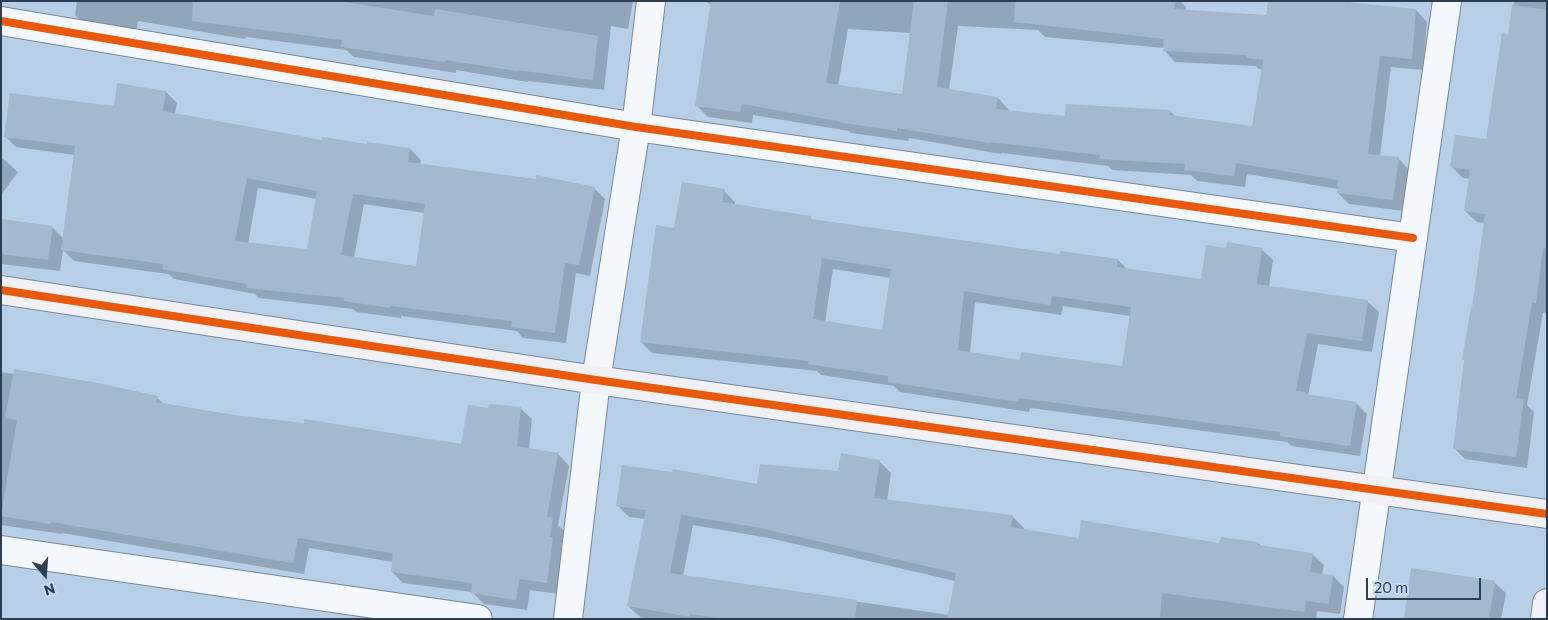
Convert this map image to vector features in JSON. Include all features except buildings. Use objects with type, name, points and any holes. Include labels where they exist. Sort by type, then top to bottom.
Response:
[{"type":"street","points":[[568,619],[596,380],[636,127],[651,1]]},
{"type":"street","points":[[1358,619],[1447,1]]},
{"type":"street","points":[[1,21],[636,127],[1413,238]]},
{"type":"street","points":[[1,290],[596,380],[1547,514]]},
{"type":"street","points":[[1,550],[478,619]]},
{"type":"street","points":[[1544,619],[1547,603]]},
{"type":"cycle path","points":[[1,21],[636,127],[1413,238]]},
{"type":"cycle path","points":[[1,290],[596,380],[1547,514]]}]
